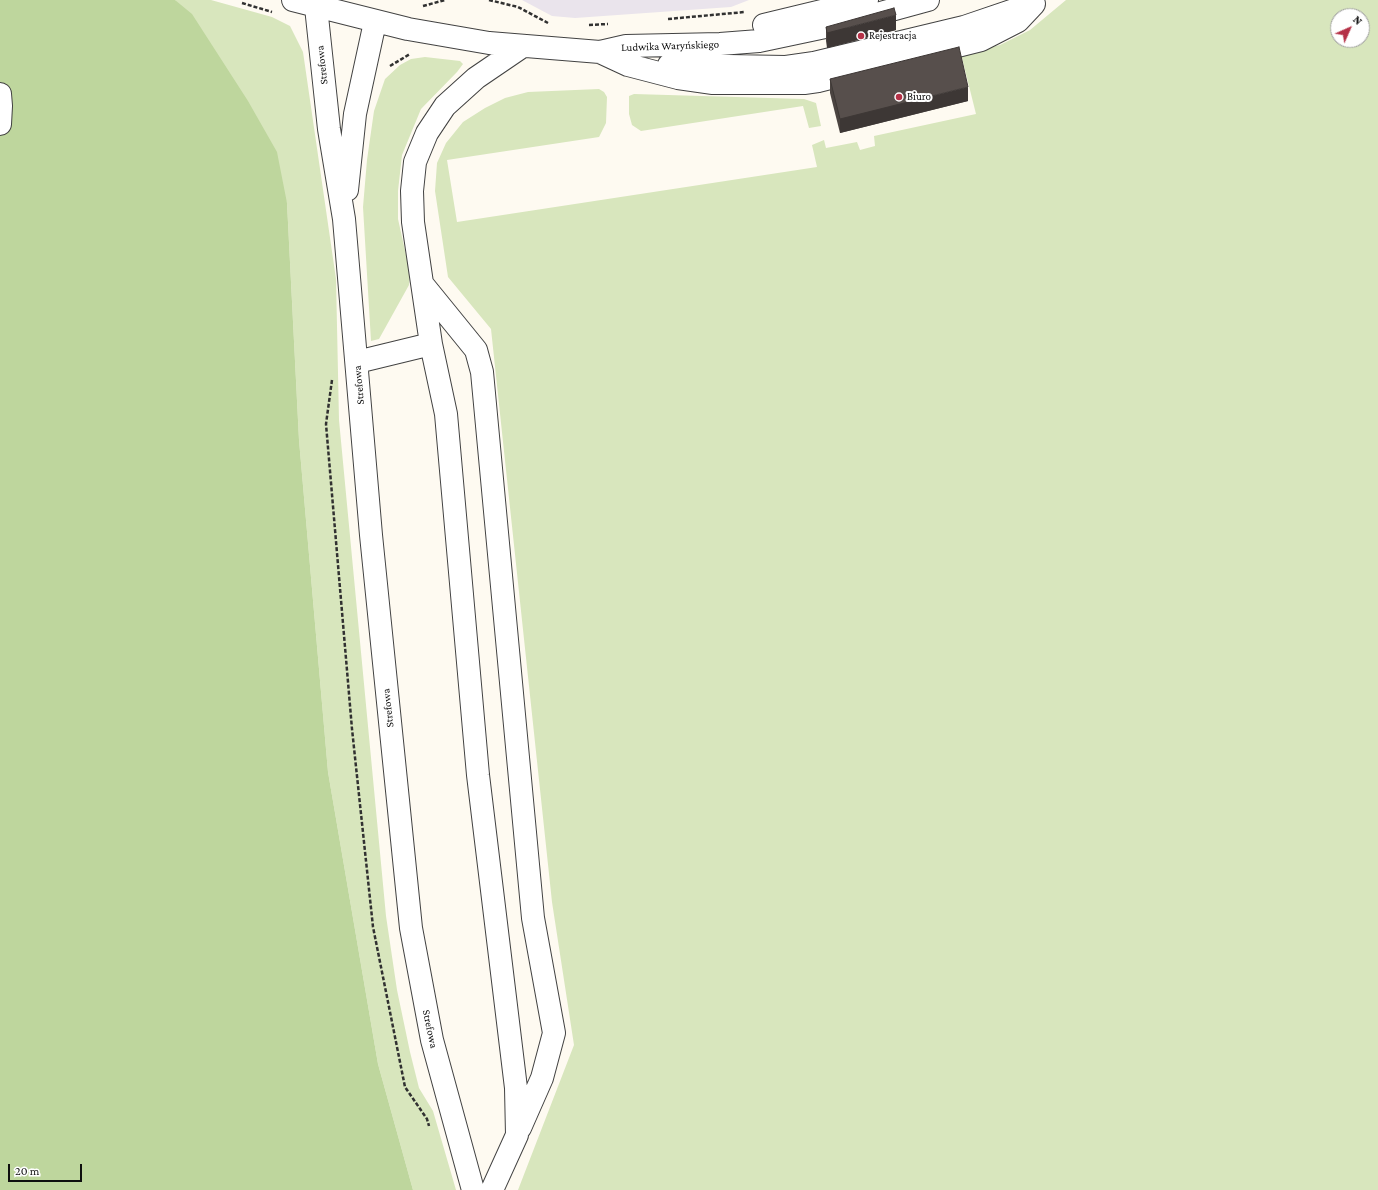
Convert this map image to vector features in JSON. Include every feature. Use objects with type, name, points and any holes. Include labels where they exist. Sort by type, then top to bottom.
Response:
[{"type":"street","points":[[627,55],[867,0]]},
{"type":"street","name":"Ludwika Waryńskiego","points":[[285,7],[316,6],[375,22],[489,43],[627,55],[758,41],[844,23],[928,0]]},
{"type":"street","points":[[627,55],[786,67],[814,63],[964,27],[1036,2]]},
{"type":"street","name":"Strefowa","points":[[316,6],[329,129],[344,219],[371,535],[411,928],[432,1040],[473,1190]]},
{"type":"street","name":"Strefowa","points":[[344,219],[355,114],[375,22]]},
{"type":"street","points":[[517,1135],[516,1088],[478,774],[446,414],[431,344],[424,286],[413,222],[412,199],[415,162],[427,133],[445,106],[476,78],[523,46]]},
{"type":"street","points":[[0,94],[2,106],[0,124]]},
{"type":"street","points":[[424,286],[476,350],[482,372],[533,918],[554,1033],[542,1078],[492,1190]]},
{"type":"street","points":[[357,362],[431,344]]},
{"type":"path","points":[[489,0],[518,7],[550,24]]},
{"type":"path","points":[[242,3],[285,7]]},
{"type":"path","points":[[664,20],[747,12]]},
{"type":"path","points":[[586,25],[613,24]]},
{"type":"path","points":[[386,71],[402,58],[416,53]]},
{"type":"path","points":[[333,377],[326,424],[352,729],[373,927],[405,1087],[427,1119],[429,1127]]},
{"type":"shaded area","points":[[522,0],[749,0],[731,7],[575,18],[552,16]]},
{"type":"green space","points":[[0,0],[175,0],[192,14],[248,101],[277,152],[287,203],[299,440],[328,772],[378,1064],[413,1190],[0,1190]]},
{"type":"green space","points":[[175,0],[211,0],[272,17],[290,26],[303,52],[336,279],[339,420],[386,916],[397,990],[419,1088],[433,1111],[456,1190],[413,1190],[378,1064],[328,772],[299,440],[287,203]]},
{"type":"green space","points":[[1066,0],[1378,0],[1378,1190],[518,1190],[574,1045],[552,902],[491,329],[448,277],[435,191],[437,163],[446,143],[463,122],[485,108],[505,98],[528,92],[599,89],[604,92],[607,97],[606,123],[599,137],[447,160],[457,222],[817,167],[812,145],[824,140],[826,148],[857,142],[860,150],[875,146],[874,136],[976,114],[961,54],[1000,45],[1030,30]]},
{"type":"green space","points":[[425,57],[460,61],[463,64],[421,109],[402,155],[398,191],[398,219],[410,273],[409,285],[379,339],[371,341],[363,207],[367,160],[374,111],[385,79],[400,65],[411,59]]},
{"type":"green space","points":[[634,94],[804,99],[816,103],[821,126],[809,128],[803,106],[641,131],[632,125],[629,114],[629,96]]},
{"type":"building","points":[[894,8],[896,15],[827,33],[826,27]]},
{"type":"building","name":"Biuro","points":[[959,47],[968,87],[840,119],[830,79]]},
{"type":"place","name":"Rejestracja","points":[[861,36]]},
{"type":"place","name":"Biuro","points":[[899,97]]}]
